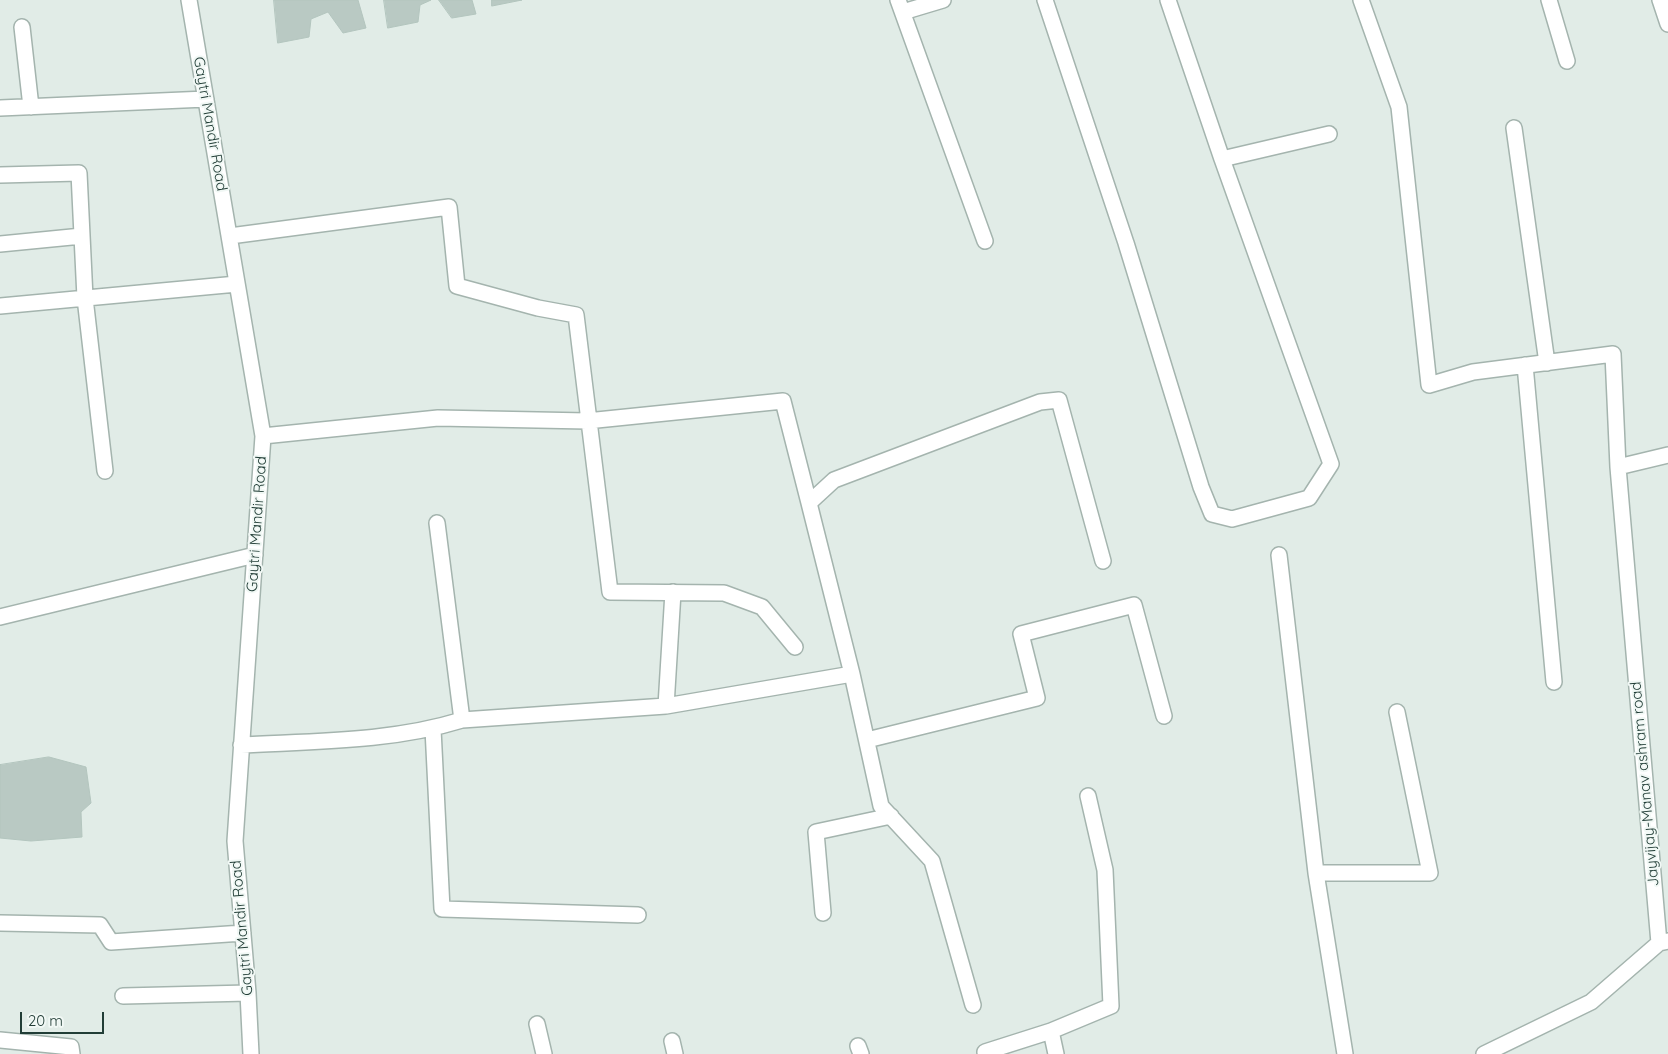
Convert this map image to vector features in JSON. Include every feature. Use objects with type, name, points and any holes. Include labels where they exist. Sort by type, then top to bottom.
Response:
[{"type":"street","name":"Gaytri Mandir Road","points":[[189,0],[263,436],[235,841],[248,993],[250,1054]]},
{"type":"street","points":[[943,0],[900,6],[985,241]]},
{"type":"street","points":[[1045,0],[1126,243],[1200,487],[1212,514],[1232,519],[1310,498],[1331,464],[1222,159],[1168,0]]},
{"type":"street","points":[[1361,0],[1399,107],[1429,385],[1473,372],[1547,362],[1514,128]]},
{"type":"street","points":[[1549,0],[1568,62]]},
{"type":"street","points":[[1660,0],[1668,24]]},
{"type":"street","points":[[22,27],[31,107]]},
{"type":"street","points":[[0,108],[206,99]]},
{"type":"street","points":[[1222,159],[1329,134]]},
{"type":"street","points":[[0,175],[79,173],[85,298],[104,471]]},
{"type":"street","points":[[230,236],[448,207],[457,286],[538,308],[576,315],[587,421],[610,592],[724,593],[762,607],[795,647]]},
{"type":"street","points":[[0,244],[82,236]]},
{"type":"street","points":[[0,306],[237,284]]},
{"type":"street","name":"Jayvijay-Manav ashram road","points":[[1484,1054],[1591,1002],[1663,942],[1618,467],[1613,354],[1547,362]]},
{"type":"street","points":[[1525,365],[1554,682]]},
{"type":"street","points":[[808,503],[834,480],[1040,402],[1059,400],[1103,561]]},
{"type":"street","points":[[263,436],[438,418],[587,421],[783,401],[852,674],[881,806],[932,861],[973,1005]]},
{"type":"street","points":[[1618,467],[1668,455]]},
{"type":"street","points":[[436,523],[462,720]]},
{"type":"street","points":[[0,617],[254,555]]},
{"type":"street","points":[[1278,555],[1316,873],[1345,1054]]},
{"type":"street","points":[[666,706],[673,592]]},
{"type":"street","points":[[867,740],[1036,698],[1021,634],[1134,605],[1164,716]]},
{"type":"street","points":[[242,745],[356,740],[433,729],[462,720],[666,706],[852,674]]},
{"type":"street","points":[[1316,873],[1430,873],[1397,712]]},
{"type":"street","points":[[433,729],[442,909],[638,915]]},
{"type":"street","points":[[985,1052],[1050,1031],[1110,1006],[1105,870],[1088,796]]},
{"type":"street","points":[[823,913],[816,832],[891,816]]},
{"type":"street","points":[[0,923],[100,925],[111,942],[243,933]]},
{"type":"street","points":[[123,996],[248,993]]},
{"type":"street","points":[[537,1024],[544,1054]]},
{"type":"street","points":[[1050,1031],[1056,1054]]},
{"type":"street","points":[[0,1040],[71,1047],[72,1054]]},
{"type":"building","points":[[274,0],[358,0],[366,28],[343,33],[328,12],[311,19],[309,37],[278,43]]},
{"type":"building","points":[[384,0],[431,0],[420,5],[418,22],[388,28]]},
{"type":"building","points":[[439,0],[472,0],[476,14],[452,18]]},
{"type":"building","points":[[492,0],[522,0],[492,6]]},
{"type":"building","points":[[49,757],[86,767],[91,803],[81,812],[82,837],[31,841],[0,838],[0,765]]}]
